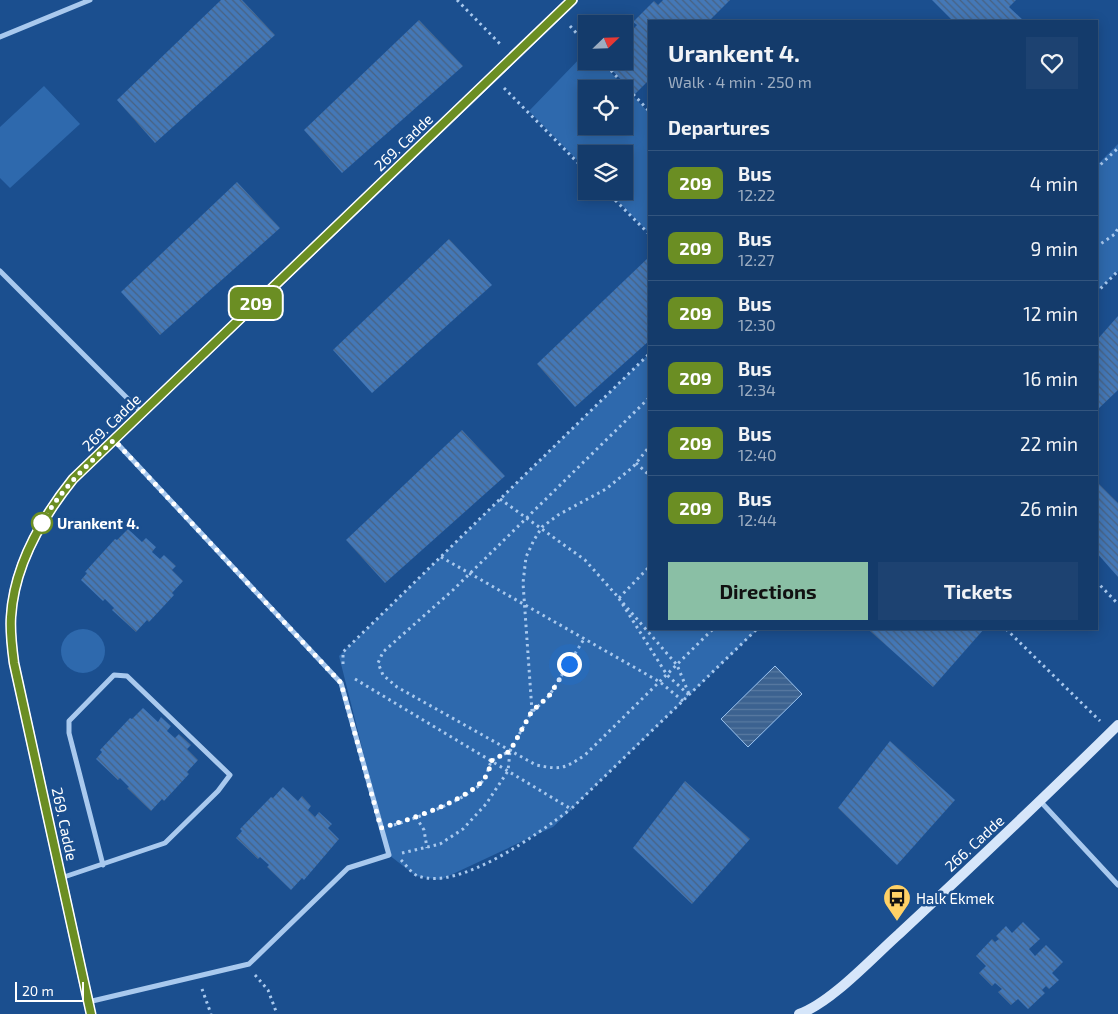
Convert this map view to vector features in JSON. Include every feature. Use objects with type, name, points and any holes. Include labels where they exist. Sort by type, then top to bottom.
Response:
[{"type":"street","points":[[0,37],[90,0]]},
{"type":"street","name":"269. Cadde","points":[[91,1014],[14,663],[10,618],[20,573],[34,536],[52,506],[73,479],[572,0]]},
{"type":"street","points":[[0,271],[142,413]]},
{"type":"street","points":[[88,1002],[249,964],[348,868],[388,855],[341,683],[114,440]]},
{"type":"street","points":[[61,878],[103,865],[165,843],[218,791],[230,775],[127,676],[114,675],[69,721],[70,733],[103,865]]},
{"type":"street","name":"266. Cadde","points":[[799,1014],[827,998],[858,970],[1041,802],[1115,728]]},
{"type":"street","points":[[1041,802],[1118,886]]},
{"type":"path","points":[[457,0],[513,57]]},
{"type":"path","points":[[610,70],[648,110]]},
{"type":"path","points":[[492,77],[578,163]]},
{"type":"path","points":[[1098,167],[1118,148]]},
{"type":"path","points":[[615,200],[648,233]]},
{"type":"path","points":[[1098,246],[1115,234],[1118,228]]},
{"type":"path","points":[[1098,291],[1118,271]]},
{"type":"path","points":[[343,672],[343,652],[648,355]]},
{"type":"path","points":[[648,399],[468,574],[383,652],[378,663],[383,675],[397,687],[536,765],[556,769],[571,764],[596,745],[712,630]]},
{"type":"path","points":[[532,711],[524,605],[526,557],[542,528],[558,515],[606,489],[636,463],[648,447]]},
{"type":"path","points":[[636,463],[648,474]]},
{"type":"path","points":[[500,499],[585,560],[677,665],[689,695]]},
{"type":"path","points":[[441,557],[660,682],[683,701]]},
{"type":"path","points":[[618,597],[648,568]]},
{"type":"path","points":[[1098,583],[1118,604]]},
{"type":"path","points":[[618,597],[667,675],[689,695]]},
{"type":"path","points":[[584,640],[549,696],[532,711],[510,751],[508,771],[486,804],[463,829],[440,844],[396,854],[416,876],[440,880],[482,865],[521,845],[571,809],[756,630]]},
{"type":"path","points":[[1007,630],[1115,728]]},
{"type":"path","points":[[351,677],[571,809]]},
{"type":"path","points":[[381,828],[416,817],[477,787],[487,775],[491,761],[510,751]]},
{"type":"path","points":[[416,817],[424,830],[427,848]]},
{"type":"path","points":[[253,973],[268,990],[277,1014]]},
{"type":"path","points":[[202,986],[206,1004],[211,1014]]},
{"type":"shaded area","points":[[578,60],[578,70],[608,70],[618,80],[578,80],[578,135],[633,135],[633,96],[648,112],[648,232],[617,200],[633,200],[633,145],[578,145],[578,161],[529,111]]},
{"type":"shaded area","points":[[44,86],[80,124],[10,188],[0,178],[0,127]]},
{"type":"shaded area","points":[[1118,144],[1118,271],[1098,290],[1098,164]]},
{"type":"shaded area","points":[[648,355],[648,630],[757,630],[553,827],[440,880],[416,876],[389,855],[339,656]]},
{"type":"shaded area","points":[[87,629],[99,635],[104,642],[104,660],[99,667],[92,672],[79,673],[71,670],[64,663],[61,647],[64,639],[71,632]]},
{"type":"shaded area","points":[[775,666],[802,694],[748,747],[721,719]]},
{"type":"building","points":[[221,0],[242,0],[275,35],[155,143],[117,100]]},
{"type":"building","points":[[663,0],[730,0],[710,20],[648,20],[648,81],[635,94],[633,92],[633,80],[621,80],[612,70],[633,70],[633,29],[637,25],[633,22],[654,1],[658,5]]},
{"type":"building","points":[[932,0],[1016,0],[1009,7],[1023,20],[952,20]]},
{"type":"building","points":[[419,20],[463,66],[342,173],[304,130]]},
{"type":"building","points":[[237,182],[280,228],[160,335],[121,292]]},
{"type":"building","points":[[449,239],[492,285],[372,393],[333,350]]},
{"type":"building","points":[[648,258],[648,342],[575,407],[537,364]]},
{"type":"building","points":[[1118,316],[1118,390],[1098,409],[1098,339]]},
{"type":"building","points":[[462,430],[505,476],[385,583],[346,540]]},
{"type":"building","points":[[1098,483],[1118,503],[1118,577],[1098,554]]},
{"type":"building","points":[[128,529],[142,542],[146,538],[156,547],[152,552],[160,559],[164,555],[176,566],[172,570],[183,581],[172,593],[174,595],[149,622],[147,620],[136,632],[112,610],[114,608],[105,599],[103,601],[81,580],[87,573],[85,572],[115,539],[117,540]]},
{"type":"building","points":[[871,630],[983,630],[933,687]]},
{"type":"building","points":[[143,708],[158,722],[161,717],[171,726],[167,731],[175,738],[179,734],[191,745],[187,749],[198,760],[187,772],[189,774],[164,801],[162,799],[151,811],[127,788],[129,787],[120,778],[118,780],[96,759],[102,752],[100,750],[130,718],[132,719]]},
{"type":"building","points":[[890,741],[955,800],[897,865],[838,808]]},
{"type":"building","points":[[685,781],[750,839],[692,904],[633,848]]},
{"type":"building","points":[[283,787],[298,801],[302,796],[311,806],[308,810],[315,817],[319,812],[332,824],[328,828],[339,839],[304,880],[302,878],[291,890],[267,867],[269,865],[260,857],[258,859],[236,838],[242,831],[240,829]]},
{"type":"building","points":[[1023,922],[1040,939],[1029,949],[1035,956],[1046,945],[1063,962],[1052,973],[1059,980],[1049,989],[1046,986],[1042,990],[1045,993],[1028,1009],[1018,999],[1011,1005],[998,992],[1002,989],[995,983],[992,986],[979,973],[986,966],[976,956],[992,939],[995,942],[999,939],[996,936],[1006,926],[1012,933]]},
{"type":"bus line","name":"209","points":[[91,1014],[14,663],[11,639],[10,618],[13,602],[20,573],[34,536],[52,506],[73,479],[572,0]]},
{"type":"place","name":"Urankent 4.","points":[[42,523]]},
{"type":"place","name":"Halk Ekmek","points":[[897,922]]},
{"type":"route","points":[[42,523],[52,506],[73,479],[114,440],[341,683],[381,828],[411,820],[477,787],[487,775],[491,761],[510,751],[532,711],[549,696],[569,664]]}]
